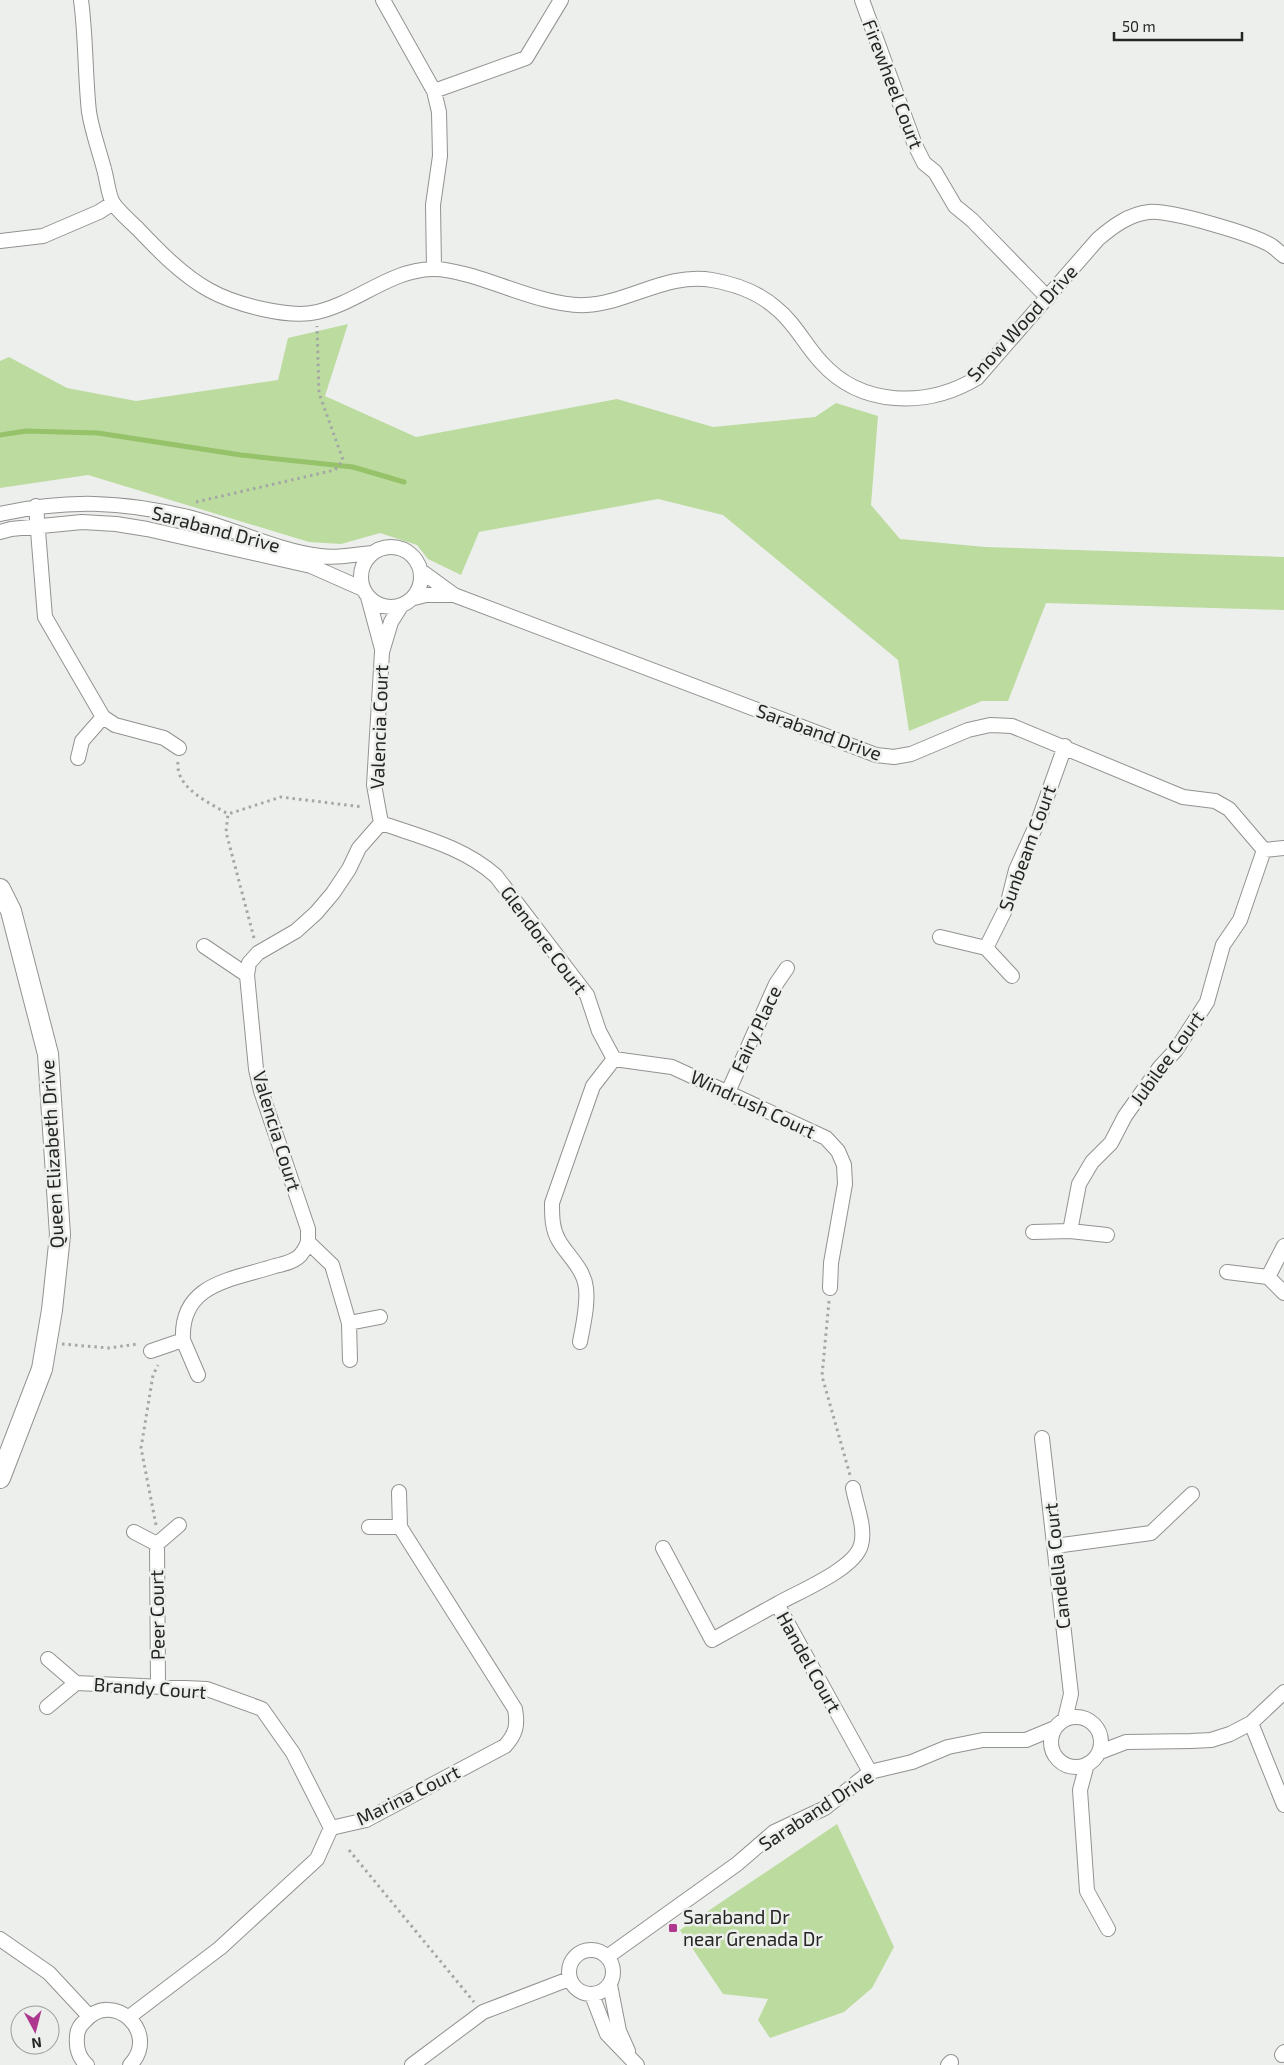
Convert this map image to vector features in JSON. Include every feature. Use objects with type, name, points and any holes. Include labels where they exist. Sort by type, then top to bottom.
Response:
[{"type":"street","name":"Snow Wood Drive","points":[[81,0],[90,114],[113,203],[158,250],[182,271],[210,291],[259,309],[287,314],[316,312],[354,298],[390,279],[434,268],[463,274],[567,306],[610,302],[658,285],[708,279],[735,285],[760,296],[778,309],[794,326],[809,349],[840,380],[864,392],[895,400],[937,396],[959,389],[976,378],[1098,239],[1112,227],[1130,217],[1148,212],[1168,214],[1247,236],[1271,246],[1284,256]]},
{"type":"street","points":[[383,0],[434,91],[440,134],[440,156],[433,205],[434,268]]},
{"type":"street","points":[[434,91],[526,58],[561,0]]},
{"type":"street","name":"Firewheel Court","points":[[862,0],[915,145],[924,163],[935,172],[956,206],[1048,298]]},
{"type":"street","points":[[0,241],[43,236],[99,212],[113,203]]},
{"type":"street","name":"Saraband Drive","points":[[0,514],[36,506],[80,502],[124,504],[189,517],[292,550],[319,556],[344,557],[373,553]]},
{"type":"street","points":[[36,506],[45,616],[103,717],[115,725],[164,738],[179,748]]},
{"type":"street","name":"Saraband Drive","points":[[0,532],[12,528],[82,522],[116,524],[147,529],[311,566],[366,593]]},
{"type":"street","points":[[382,548],[402,548],[418,561],[421,571],[419,590],[414,598],[401,606],[383,607],[366,593],[361,580],[362,569],[366,560],[373,553],[382,548]]},
{"type":"street","name":"Saraband Drive","points":[[421,571],[454,595],[876,755],[894,758],[911,754],[968,730],[990,725],[1012,726],[1065,746],[1183,797],[1215,801],[1229,809],[1264,850]]},
{"type":"street","name":"Valencia Court","points":[[366,593],[382,652]]},
{"type":"street","name":"Saraband Drive","points":[[414,598],[426,595],[454,595]]},
{"type":"street","name":"Valencia Court","points":[[380,816],[374,785],[382,652],[391,622],[401,606]]},
{"type":"street","points":[[78,758],[82,741],[103,717]]},
{"type":"street","name":"Sunbeam Court","points":[[986,948],[1007,906],[1016,870],[1039,819],[1065,746]]},
{"type":"street","points":[[204,946],[246,974],[249,963],[258,953],[296,931],[316,913],[333,893],[349,869],[358,848],[380,816]]},
{"type":"street","name":"Glendore Court","points":[[380,816],[465,853],[482,863],[496,876],[587,995],[599,1031],[614,1059]]},
{"type":"street","points":[[1264,850],[1284,848]]},
{"type":"street","name":"Jubilee Court","points":[[1070,1231],[1079,1184],[1092,1162],[1111,1143],[1125,1116],[1160,1067],[1176,1050],[1207,1002],[1223,945],[1240,920],[1264,850]]},
{"type":"street","name":"Queen Elizabeth Drive","points":[[0,889],[11,911],[48,1054],[60,1236],[52,1310],[42,1368],[0,1478]]},
{"type":"street","points":[[940,937],[986,948],[1012,976]]},
{"type":"street","name":"Fairy Place","points":[[728,1092],[776,984],[787,968]]},
{"type":"street","name":"Valencia Court","points":[[246,974],[256,1069],[261,1091],[308,1229],[308,1242]]},
{"type":"street","points":[[580,1342],[586,1303],[586,1287],[581,1271],[558,1240],[552,1223],[552,1203],[593,1086],[614,1059]]},
{"type":"street","name":"Windrush Court","points":[[614,1059],[672,1066],[826,1138],[838,1151],[844,1165],[845,1184],[831,1263],[830,1288]]},
{"type":"street","points":[[1033,1232],[1070,1231],[1107,1235]]},
{"type":"street","points":[[198,1375],[182,1340],[182,1328],[186,1312],[196,1296],[211,1286],[290,1262],[302,1254],[308,1242],[332,1265],[349,1322],[350,1360]]},
{"type":"street","points":[[1268,1277],[1284,1246]]},
{"type":"street","points":[[1227,1272],[1268,1277],[1284,1293]]},
{"type":"street","points":[[349,1322],[380,1317]]},
{"type":"street","points":[[155,1349],[182,1340]]},
{"type":"street","name":"Candella Court","points":[[1042,1438],[1071,1694],[1084,1718]]},
{"type":"street","points":[[777,1604],[842,1567],[854,1558],[861,1545],[862,1529],[853,1488]]},
{"type":"street","points":[[369,1527],[400,1527],[399,1492]]},
{"type":"street","points":[[1055,1546],[1151,1533],[1192,1494]]},
{"type":"street","name":"Peer Court","points":[[158,1687],[157,1544],[178,1525]]},
{"type":"street","name":"Marina Court","points":[[129,2017],[220,1948],[317,1859],[331,1828],[366,1820],[505,1746],[513,1737],[517,1719],[515,1709],[400,1527]]},
{"type":"street","name":"Peer Court","points":[[134,1532],[157,1544]]},
{"type":"street","name":"Handel Court","points":[[663,1548],[712,1640],[777,1604],[870,1772]]},
{"type":"street","name":"Brandy Court","points":[[48,1659],[76,1683],[207,1689],[262,1709],[293,1754],[331,1828]]},
{"type":"street","name":"Brandy Court","points":[[47,1706],[76,1683]]},
{"type":"street","points":[[1126,1742],[1099,1731],[1084,1718],[1078,1717],[1060,1724],[1051,1744],[1054,1753],[1062,1762],[1074,1767],[1087,1764],[1100,1752],[1126,1742],[1211,1740],[1230,1734],[1251,1723],[1284,1692]]},
{"type":"street","name":"Candella Court","points":[[1060,1724],[1071,1694]]},
{"type":"street","points":[[1251,1723],[1284,1805]]},
{"type":"street","name":"Saraband Drive","points":[[1026,1740],[1060,1724]]},
{"type":"street","points":[[1099,1731],[1101,1737],[1100,1752]]},
{"type":"street","name":"Saraband Drive","points":[[607,1957],[737,1864],[774,1832],[825,1808],[870,1772],[912,1762],[948,1747],[983,1740],[1026,1740],[1054,1753]]},
{"type":"street","points":[[1087,1764],[1080,1790],[1087,1891],[1108,1929]]},
{"type":"street","points":[[1068,1765],[1080,1790]]},
{"type":"street","points":[[0,1939],[49,1973],[89,2016]]},
{"type":"street","points":[[610,1985],[602,1992],[592,1995],[578,1990],[570,1979],[568,1971],[571,1962],[576,1956],[592,1950],[600,1952],[607,1957],[613,1971],[610,1985],[620,2031],[634,2062]]},
{"type":"street","points":[[412,2065],[483,2012],[570,1979]]},
{"type":"street","points":[[592,1995],[607,2034],[634,2062]]},
{"type":"street","points":[[87,2065],[77,2052],[76,2036],[80,2025],[89,2016],[99,2011],[109,2010],[120,2012],[129,2017],[136,2026],[140,2036],[140,2047],[136,2063]]},
{"type":"path","points":[[189,504],[335,470],[343,460],[319,393],[316,312]]},
{"type":"path","points":[[179,748],[177,770],[188,789],[228,814],[281,797],[380,816]]},
{"type":"path","points":[[228,814],[226,832],[258,953]]},
{"type":"path","points":[[830,1288],[829,1318],[822,1376],[853,1488]]},
{"type":"path","points":[[72,1345],[108,1348],[149,1342],[162,1356],[153,1375],[141,1448],[156,1521],[157,1544]]},
{"type":"path","points":[[349,1850],[483,2012]]},
{"type":"green space","points":[[348,324],[325,396],[416,437],[617,399],[713,427],[815,417],[836,403],[878,416],[871,505],[900,539],[985,547],[1284,557],[1284,610],[1046,603],[1008,701],[982,701],[909,731],[898,660],[723,515],[658,499],[479,532],[461,575],[428,559],[417,545],[380,533],[341,544],[309,542],[88,475],[0,488],[0,361],[9,357],[67,388],[136,401],[278,380],[288,338]]},
{"type":"green space","points":[[837,1824],[894,1947],[872,1988],[844,2012],[770,2038],[758,2020],[768,1999],[723,1994],[680,1930]]},
{"type":"waterway","points":[[0,435],[26,431],[98,433],[241,455],[353,467],[404,482]]},
{"type":"place","name":"Saraband Dr near Grenada Dr","points":[[673,1928]]}]
